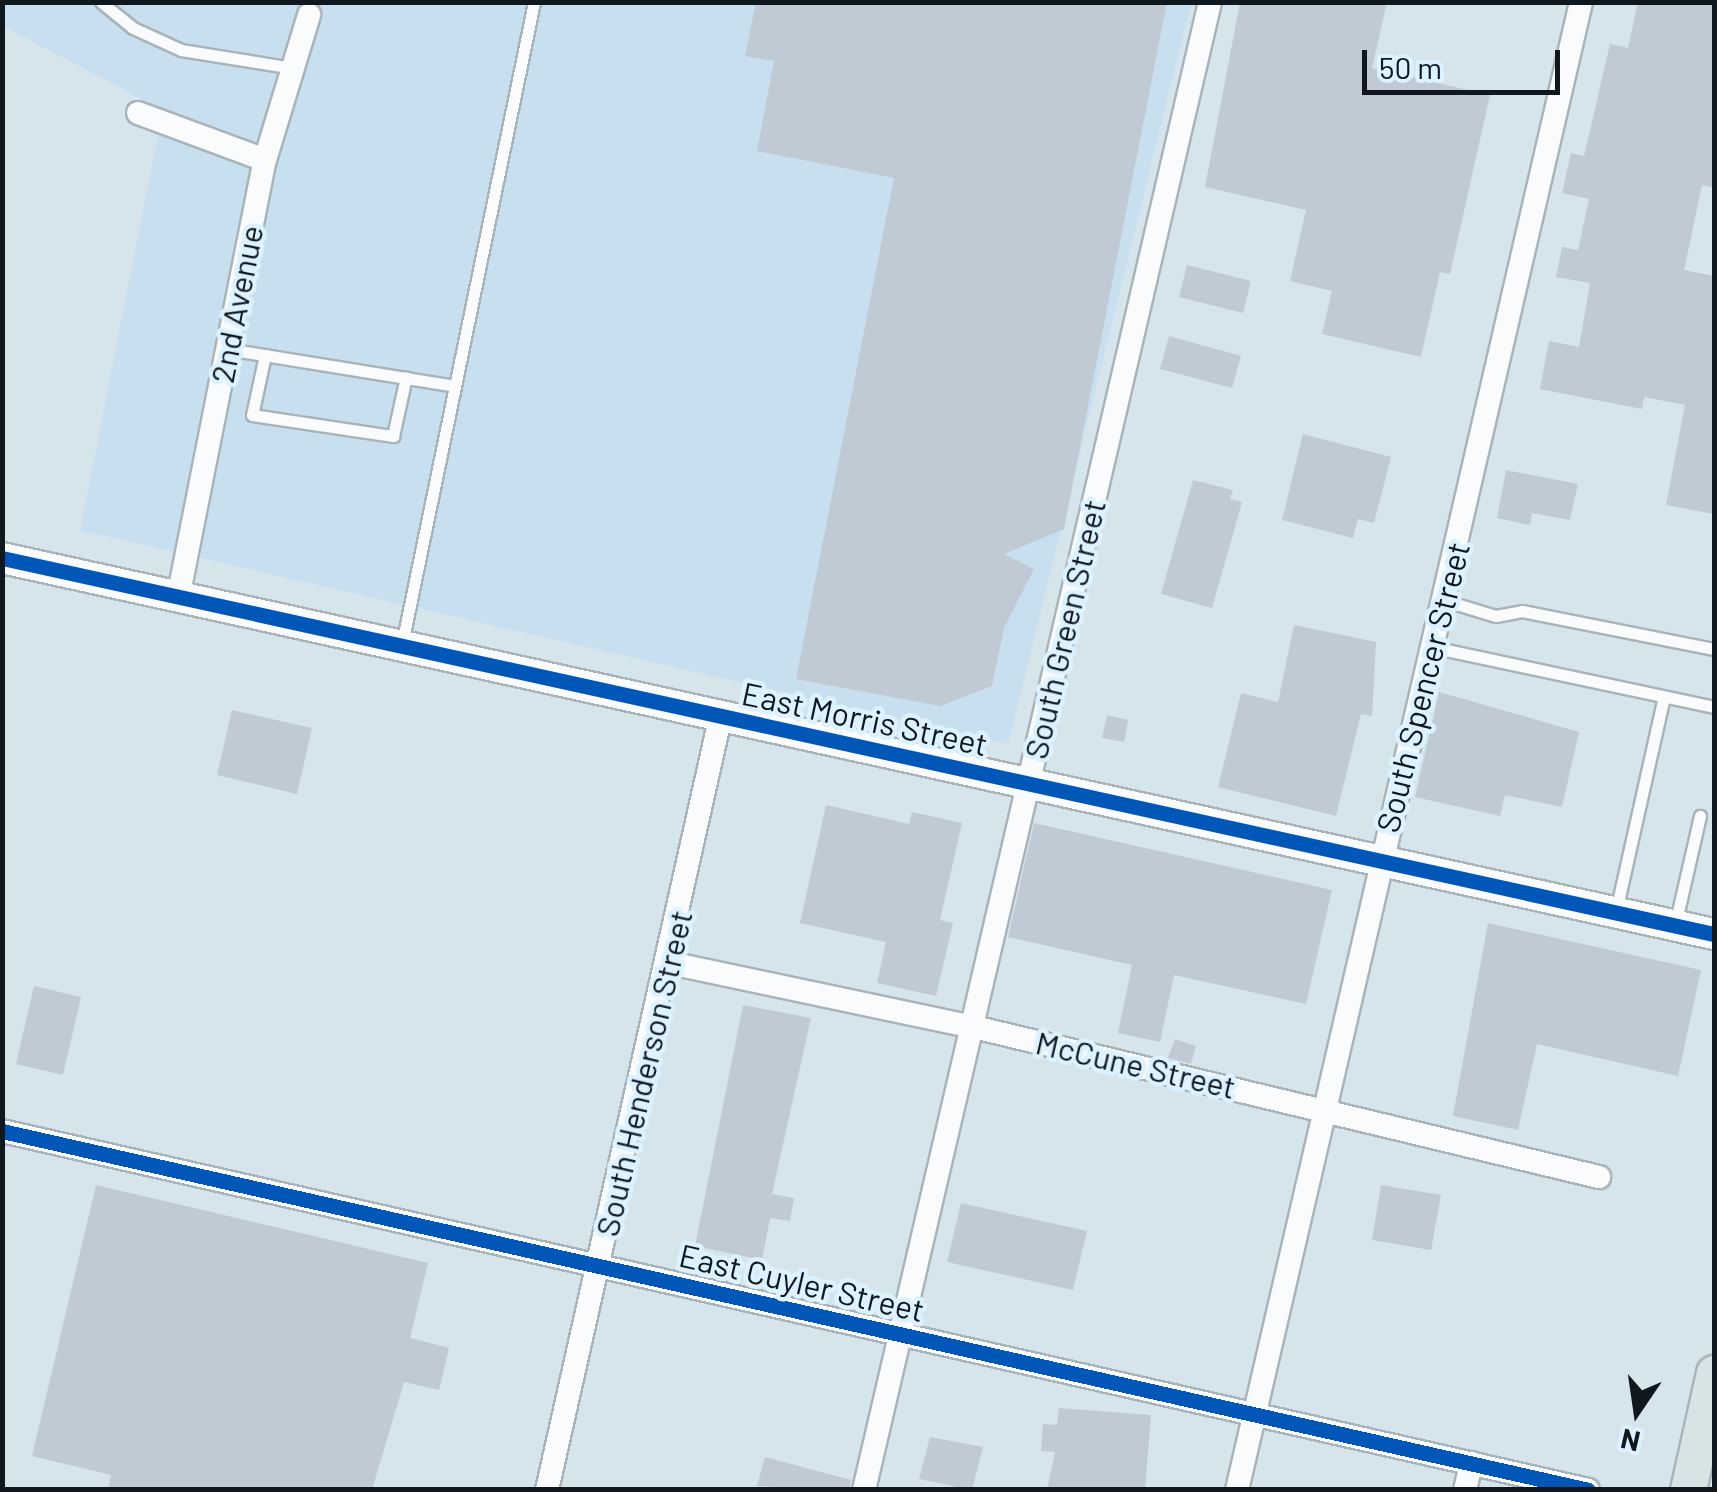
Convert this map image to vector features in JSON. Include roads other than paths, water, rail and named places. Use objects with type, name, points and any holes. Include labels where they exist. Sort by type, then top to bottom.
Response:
[{"type":"main road","name":"East Morris Street","points":[[2,558],[1714,934]]},
{"type":"main road","points":[[1688,1490],[1714,1373]]},
{"type":"street","name":"South Green Street","points":[[864,1490],[1210,2]]},
{"type":"street","name":"South Spencer Street","points":[[1237,1490],[1380,858],[1581,2]]},
{"type":"street","name":"2nd Avenue","points":[[178,598],[265,160],[309,14]]},
{"type":"street","points":[[138,113],[265,160]]},
{"type":"street","name":"South Henderson Street","points":[[547,1490],[670,964],[721,715]]},
{"type":"street","name":"McCune Street","points":[[670,964],[974,1026],[1600,1177]]},
{"type":"street","name":"East Cuyler Street","points":[[2,1131],[599,1263],[1588,1490]]},
{"type":"street","points":[[1465,1490],[1471,1463]]},
{"type":"lane","points":[[101,2],[133,28],[182,50],[293,68]]},
{"type":"lane","points":[[402,644],[450,385],[534,2]]},
{"type":"lane","points":[[227,348],[450,385]]},
{"type":"lane","points":[[265,356],[252,415],[392,436],[406,377]]},
{"type":"lane","points":[[1443,600],[1496,616],[1522,611],[1714,649]]},
{"type":"lane","points":[[1432,647],[1714,707]]},
{"type":"lane","points":[[1616,911],[1664,696]]},
{"type":"lane","points":[[1676,925],[1700,816]]}]
